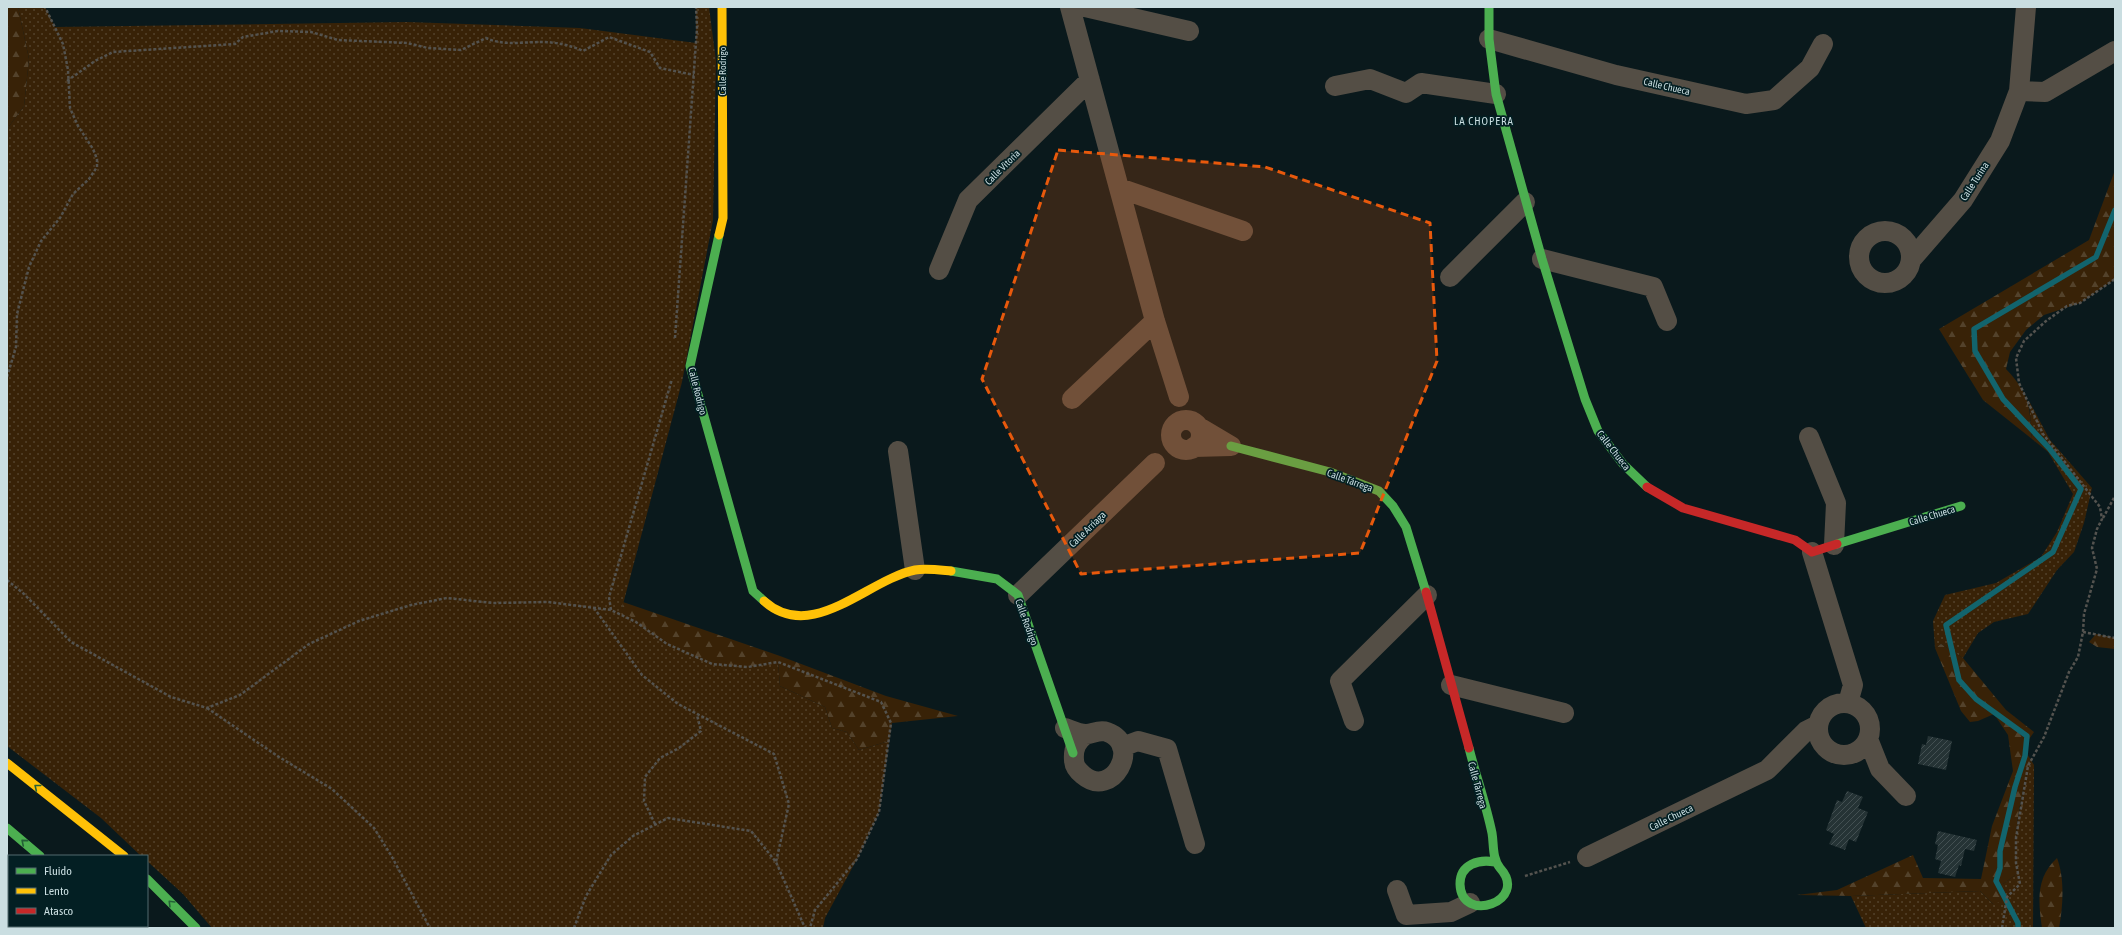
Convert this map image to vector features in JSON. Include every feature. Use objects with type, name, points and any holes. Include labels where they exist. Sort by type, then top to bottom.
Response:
[{"type":"main road","name":"Calle Rodrigo","points":[[722,7],[723,218],[690,366],[753,591],[774,610],[800,616],[832,610],[878,584],[915,570],[943,570],[996,580],[1018,595],[1073,753]]},
{"type":"main road","name":"Calle Chueca","points":[[1489,7],[1489,39],[1496,94],[1525,202],[1585,399],[1598,431],[1623,464],[1649,488],[1683,508],[1795,540],[1812,552],[1961,506]]},
{"type":"main road","name":"Calle Tárrega","points":[[1231,446],[1330,472],[1379,491],[1393,506],[1406,527],[1427,595],[1492,834],[1495,862],[1501,867],[1507,881]]},
{"type":"main road","points":[[7,763],[123,855]]},
{"type":"main road","points":[[67,812],[108,855]]},
{"type":"main road","points":[[7,828],[39,855]]},
{"type":"main road","points":[[1495,862],[1477,860],[1469,864],[1463,871],[1460,880],[1460,888],[1464,897],[1470,903],[1478,907],[1487,907],[1496,904],[1502,898],[1506,890],[1507,881]]},
{"type":"main road","points":[[148,880],[196,928]]},
{"type":"street","points":[[1070,7],[1155,321],[1179,397],[1196,424],[1201,438],[1189,448],[1175,445],[1172,430],[1179,397]]},
{"type":"street","points":[[1085,7],[1190,31]]},
{"type":"street","name":"Calle Turina","points":[[1911,260],[1963,200],[2000,141],[2019,91],[2026,7]]},
{"type":"street","name":"Calle Chueca","points":[[1489,39],[1616,75],[1746,104],[1774,100],[1810,68],[1823,44]]},
{"type":"street","points":[[2019,91],[2045,92],[2115,51]]},
{"type":"street","points":[[1335,86],[1370,79],[1406,93],[1421,83],[1496,94]]},
{"type":"street","name":"Calle Vitoria","points":[[939,270],[968,200],[1090,80]]},
{"type":"street","points":[[1119,188],[1243,231]]},
{"type":"street","points":[[1450,277],[1525,202]]},
{"type":"street","points":[[1542,259],[1653,287],[1667,321]]},
{"type":"street","points":[[1072,399],[1155,321]]},
{"type":"street","points":[[1172,430],[1182,420],[1196,424]]},
{"type":"street","name":"Calle Tárrega","points":[[1196,424],[1231,446]]},
{"type":"street","name":"Calle Arriaga","points":[[1018,595],[1155,463],[1172,430]]},
{"type":"street","points":[[1809,437],[1836,504],[1834,545]]},
{"type":"street","name":"Calle Tárrega","points":[[1189,448],[1231,446]]},
{"type":"street","name":"Calle Arriaga","points":[[1155,463],[1189,448]]},
{"type":"street","points":[[898,451],[915,570]]},
{"type":"street","points":[[1812,552],[1853,685],[1848,703],[1856,706],[1866,716],[1869,730],[1868,739],[1880,769],[1906,796]]},
{"type":"street","points":[[1354,721],[1340,681],[1427,595]]},
{"type":"street","points":[[1451,685],[1564,712]]},
{"type":"street","name":"Calle Chueca","points":[[1587,857],[1767,770],[1806,732],[1818,725],[1821,716],[1828,708],[1838,704],[1848,703]]},
{"type":"street","points":[[1818,725],[1818,734],[1822,743],[1828,750],[1836,754],[1846,755],[1855,752],[1868,739]]},
{"type":"street","points":[[1065,728],[1086,734]]},
{"type":"street","points":[[1073,753],[1080,739],[1086,734],[1097,731],[1107,732],[1116,738],[1122,747],[1138,741],[1167,749],[1195,844]]},
{"type":"street","name":"Calle Rodrigo","points":[[1073,753],[1074,763],[1079,772],[1086,778],[1095,781],[1105,780],[1114,776],[1120,768],[1124,758],[1122,747]]},
{"type":"street","points":[[1397,890],[1406,915],[1451,912],[1470,903]]},
{"type":"path","points":[[7,378],[16,347],[17,314],[29,267],[41,241],[60,218],[73,194],[89,179],[98,167],[93,149],[78,126],[70,108],[67,81],[68,70],[63,44],[45,7]]},
{"type":"path","points":[[674,344],[694,75],[697,28],[696,7]]},
{"type":"path","points":[[67,81],[94,61],[113,52],[235,44],[243,37],[278,31],[311,32],[338,40],[407,43],[428,48],[461,50],[486,38],[495,42],[543,42],[571,45],[583,51],[609,37],[650,52],[660,68],[694,75]]},
{"type":"path","points":[[2102,519],[2100,507],[2043,434],[2019,382],[2016,358],[2024,341],[2046,320],[2067,306],[2080,302],[2115,279]]},
{"type":"path","points":[[611,610],[609,598],[672,376]]},
{"type":"path","points":[[2002,928],[2007,897],[2020,884],[2016,863],[2016,838],[2028,766],[2044,737],[2069,672],[2078,657],[2083,632],[2084,614],[2097,569],[2092,548],[2097,529],[2115,496]]},
{"type":"path","points":[[7,580],[24,594],[72,642],[172,697],[207,708],[279,757],[332,789],[374,828],[392,857],[430,928]]},
{"type":"path","points":[[207,708],[240,695],[309,644],[359,621],[411,605],[447,598],[492,604],[548,602],[611,610],[636,622],[667,644],[712,664],[748,667],[778,662],[881,702],[891,723],[879,812],[857,859],[815,910],[810,928]]},
{"type":"path","points":[[594,608],[642,675],[678,704],[774,754],[789,804],[776,862]]},
{"type":"path","points":[[2083,632],[2115,638]]},
{"type":"path","points":[[655,824],[644,801],[645,777],[660,758],[679,748],[701,731],[697,714]]},
{"type":"path","points":[[574,928],[586,896],[611,855],[633,836],[668,818],[751,831],[776,862],[805,928]]},
{"type":"path","points":[[1507,881],[1587,857]]},
{"type":"highlighted area","points":[[1058,150],[1265,167],[1430,223],[1437,361],[1360,553],[1081,574],[982,379]]},
{"type":"green space","points":[[7,7],[18,7],[29,59],[24,106],[7,129]]},
{"type":"green space","points":[[18,7],[45,7],[55,27],[407,22],[580,28],[696,43],[696,7],[709,7],[716,61],[713,220],[682,382],[622,608],[748,667],[778,662],[780,686],[825,707],[832,728],[847,732],[859,750],[889,741],[879,812],[857,859],[825,918],[823,928],[212,928],[183,894],[148,862],[148,855],[140,855],[101,818],[7,746],[7,129],[24,106],[29,59]]},
{"type":"green space","points":[[2115,170],[2115,279],[2080,303],[2044,315],[2026,330],[2010,352],[2006,369],[2020,386],[2027,401],[2032,439],[1983,400],[1939,329],[2089,240]]},
{"type":"green space","points":[[2029,401],[2050,440],[2092,488],[2084,523],[2074,552],[2057,570],[2028,614],[1994,622],[1978,633],[1963,658],[1941,644],[1935,648],[1933,621],[1945,595],[1996,583],[2041,557],[2057,532],[2073,494],[2048,452],[2032,439]]},
{"type":"green space","points":[[623,602],[780,656],[886,696],[958,716],[892,723],[889,741],[859,750],[847,732],[832,728],[825,707],[780,686],[778,662],[748,667],[712,664],[667,644],[636,622],[622,608]]},
{"type":"green space","points":[[2096,634],[2115,638],[2115,649],[2097,647],[2089,642]]},
{"type":"green space","points":[[1941,644],[1963,658],[2006,710],[2034,732],[2023,748],[2031,760],[2028,766],[2016,833],[2016,860],[2018,873],[2003,884],[2007,900],[1993,904],[1980,891],[1851,896],[1797,895],[1837,890],[1913,855],[1923,878],[1981,879],[1992,826],[2013,771],[2008,735],[1994,714],[1978,721],[1970,722],[1961,711],[1935,648]]},
{"type":"green space","points":[[2031,760],[2034,765],[2033,928],[1866,928],[1851,896],[1980,891],[1993,904],[2003,884],[2018,873],[2016,846],[2018,819],[2028,766]]},
{"type":"green space","points":[[2057,858],[2060,866],[2062,884],[2062,911],[2059,928],[2042,928],[2039,899],[2040,890],[2045,873]]},
{"type":"building","points":[[1928,736],[1952,741],[1946,770],[1918,764],[1922,744],[1926,745]]},
{"type":"building","points":[[1847,791],[1863,797],[1858,808],[1868,812],[1856,842],[1849,839],[1845,850],[1829,844],[1834,834],[1826,830],[1837,800],[1842,802]]},
{"type":"building","points":[[1938,831],[1977,840],[1974,851],[1965,849],[1961,866],[1959,865],[1955,877],[1938,873],[1941,861],[1935,859],[1938,845],[1935,844]]},
{"type":"waterway","points":[[2018,928],[2018,923],[1996,881],[2000,868],[2000,851],[2015,787],[2025,756],[2027,736],[1976,699],[1959,680],[1946,625],[2053,552],[2081,489],[2049,448],[2003,399],[1975,351],[1974,329],[2096,257],[2115,210]]},
{"type":"traffic: fast","points":[[1489,7],[1489,39],[1496,94],[1542,259],[1585,399],[1598,431],[1623,464],[1647,487]]},
{"type":"traffic: fast","points":[[719,235],[690,366],[753,591],[764,601]]},
{"type":"traffic: fast","points":[[1231,446],[1330,472],[1379,491],[1393,506],[1406,527],[1426,592]]},
{"type":"traffic: fast","points":[[1837,544],[1961,506]]},
{"type":"traffic: fast","points":[[951,571],[997,579],[1018,595],[1073,753]]},
{"type":"traffic: fast","points":[[1469,748],[1490,822],[1497,864],[1507,880],[1507,890],[1501,898],[1492,904],[1481,906],[1471,903],[1463,896],[1460,884],[1463,872],[1467,867],[1477,862],[1495,862]]},
{"type":"traffic: fast","points":[[7,828],[39,855]]},
{"type":"traffic: fast","points":[[148,880],[196,928]]},
{"type":"traffic: slow","points":[[719,235],[723,218],[722,7]]},
{"type":"traffic: slow","points":[[764,601],[782,612],[801,616],[820,613],[859,596],[897,576],[915,570],[928,569],[951,571]]},
{"type":"traffic: slow","points":[[7,763],[123,855]]},
{"type":"traffic: jam","points":[[1647,487],[1683,508],[1795,540],[1812,552],[1837,544]]},
{"type":"traffic: jam","points":[[1426,592],[1469,748]]},
{"type":"district","name":"LA CHOPERA","points":[[1484,121]]}]
